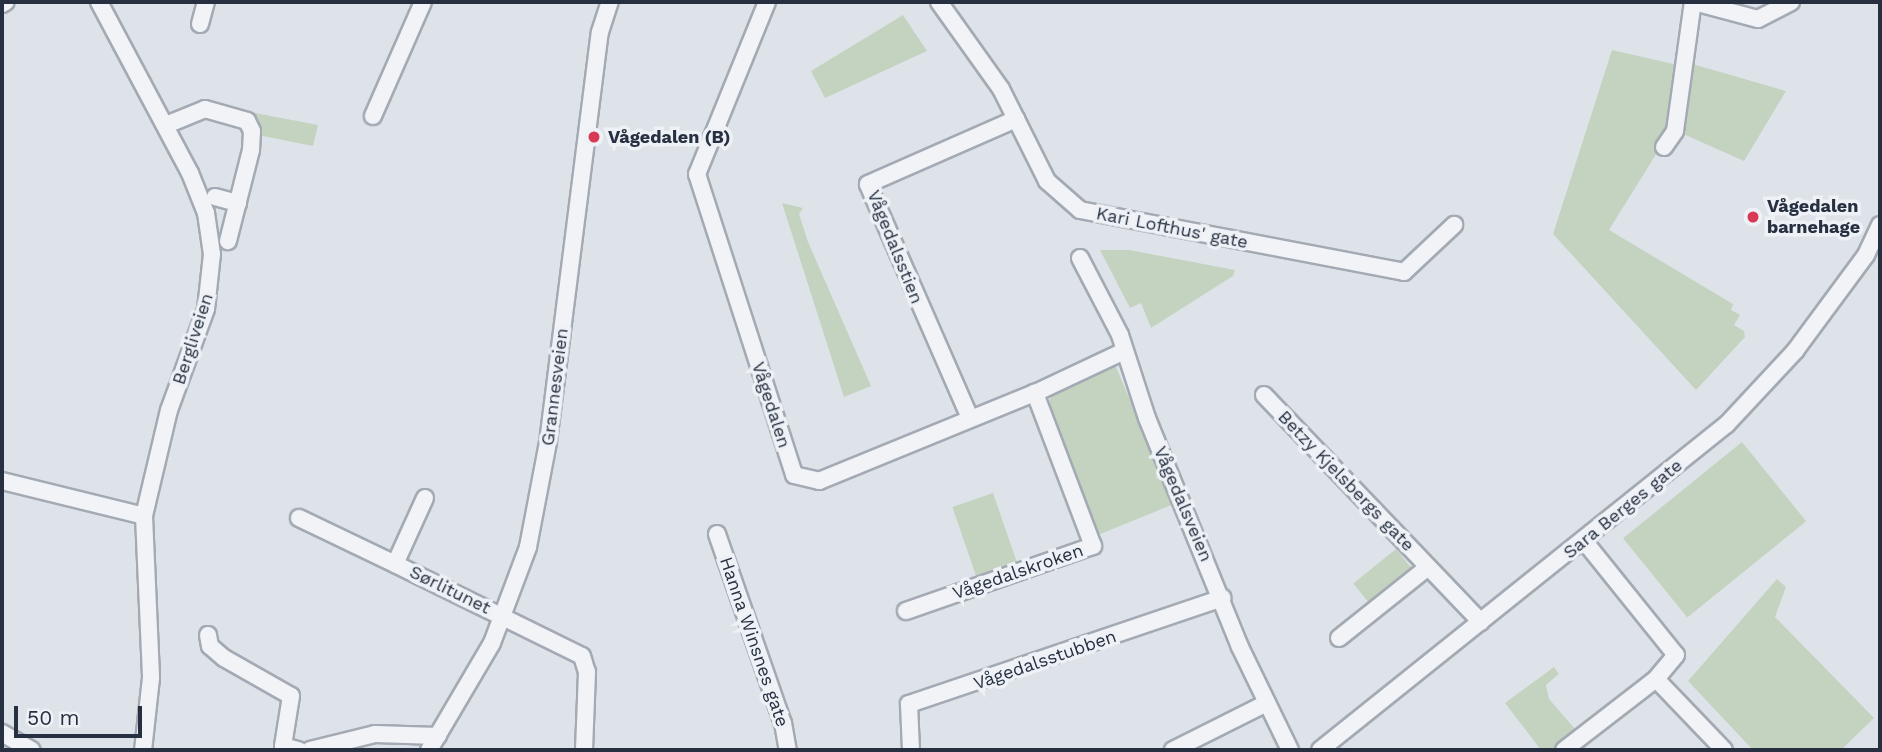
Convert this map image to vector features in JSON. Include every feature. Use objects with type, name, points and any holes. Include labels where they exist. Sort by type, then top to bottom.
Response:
[{"type":"street","name":"Bergliveien","points":[[99,2],[166,125],[206,213],[210,284],[206,309],[169,410],[144,516],[151,678],[144,750]]},
{"type":"street","points":[[200,24],[206,2]]},
{"type":"street","points":[[373,116],[423,2]]},
{"type":"street","name":"Grannesveien","points":[[434,743],[505,617],[528,547],[548,442],[600,32],[610,2]]},
{"type":"street","name":"Vågedalen","points":[[767,2],[697,174],[794,475],[819,481],[1035,393],[1122,352]]},
{"type":"street","name":"Kari Lofthus' gate","points":[[939,2],[1001,89],[1047,181],[1080,210],[1404,272],[1454,225]]},
{"type":"street","points":[[1664,147],[1675,131],[1694,2],[1758,19],[1791,2]]},
{"type":"street","points":[[166,125],[205,108],[247,121],[252,139],[229,241]]},
{"type":"street","name":"Vågedalsstien","points":[[971,418],[868,184],[1016,119]]},
{"type":"street","points":[[215,197],[238,203]]},
{"type":"street","name":"Sara Berges gate","points":[[1320,750],[1585,542],[1727,424],[1765,386],[1866,255],[1880,225]]},
{"type":"street","name":"Vågedalsveien","points":[[1080,258],[1120,335],[1122,352],[1223,598],[1240,647],[1290,750]]},
{"type":"street","name":"Vågedalskroken","points":[[906,611],[1093,546],[1035,393]]},
{"type":"street","name":"Betzy Kjelsbergs gate","points":[[1264,395],[1481,622]]},
{"type":"street","points":[[2,481],[144,516]]},
{"type":"street","name":"Sørlitunet","points":[[395,564],[425,498]]},
{"type":"street","name":"Sørlitunet","points":[[299,518],[582,656],[587,672],[584,750]]},
{"type":"street","name":"Hanna Winsnes gate","points":[[717,534],[783,723],[788,750]]},
{"type":"street","points":[[1563,750],[1656,679],[1676,655],[1585,542]]},
{"type":"street","name":"Betzy Kjelsbergs gate","points":[[1339,638],[1428,567]]},
{"type":"street","name":"Vågedalsstubben","points":[[911,750],[909,704],[1223,598]]},
{"type":"street","points":[[208,635],[209,646],[224,658],[291,696],[283,746],[298,750]]},
{"type":"street","points":[[1656,679],[1724,750]]},
{"type":"street","points":[[1173,750],[1267,703]]},
{"type":"street","points":[[2,733],[32,750]]},
{"type":"street","points":[[310,750],[375,734],[434,743]]},
{"type":"green space","points":[[903,15],[927,51],[825,98],[811,71]]},
{"type":"green space","points":[[1612,50],[1678,65],[1668,135],[1609,230],[1733,304],[1731,310],[1740,315],[1734,325],[1744,331],[1745,337],[1696,390],[1553,234]]},
{"type":"green space","points":[[1689,63],[1786,91],[1744,161],[1681,133]]},
{"type":"green space","points":[[239,110],[318,125],[313,146],[258,135],[250,118]]},
{"type":"green space","points":[[782,203],[803,208],[799,214],[808,242],[871,386],[844,397]]},
{"type":"green space","points":[[1100,250],[1129,250],[1235,270],[1233,276],[1151,328],[1141,303],[1130,308]]},
{"type":"green space","points":[[1108,366],[1116,367],[1174,504],[1093,537],[1047,411],[1052,392]]},
{"type":"green space","points":[[1742,442],[1806,521],[1687,618],[1623,538]]},
{"type":"green space","points":[[993,493],[1018,566],[977,580],[952,507]]},
{"type":"green space","points":[[1396,549],[1412,569],[1370,604],[1353,584]]},
{"type":"green space","points":[[1777,579],[1786,587],[1775,617],[1874,718],[1841,750],[1753,750],[1688,681]]},
{"type":"green space","points":[[1554,667],[1559,674],[1546,685],[1549,699],[1575,729],[1554,750],[1541,750],[1505,703]]},
{"type":"place","name":"Vågedalen (B)","points":[[594,137]]},
{"type":"place","name":"Vågedalen barnehage","points":[[1753,217]]}]
